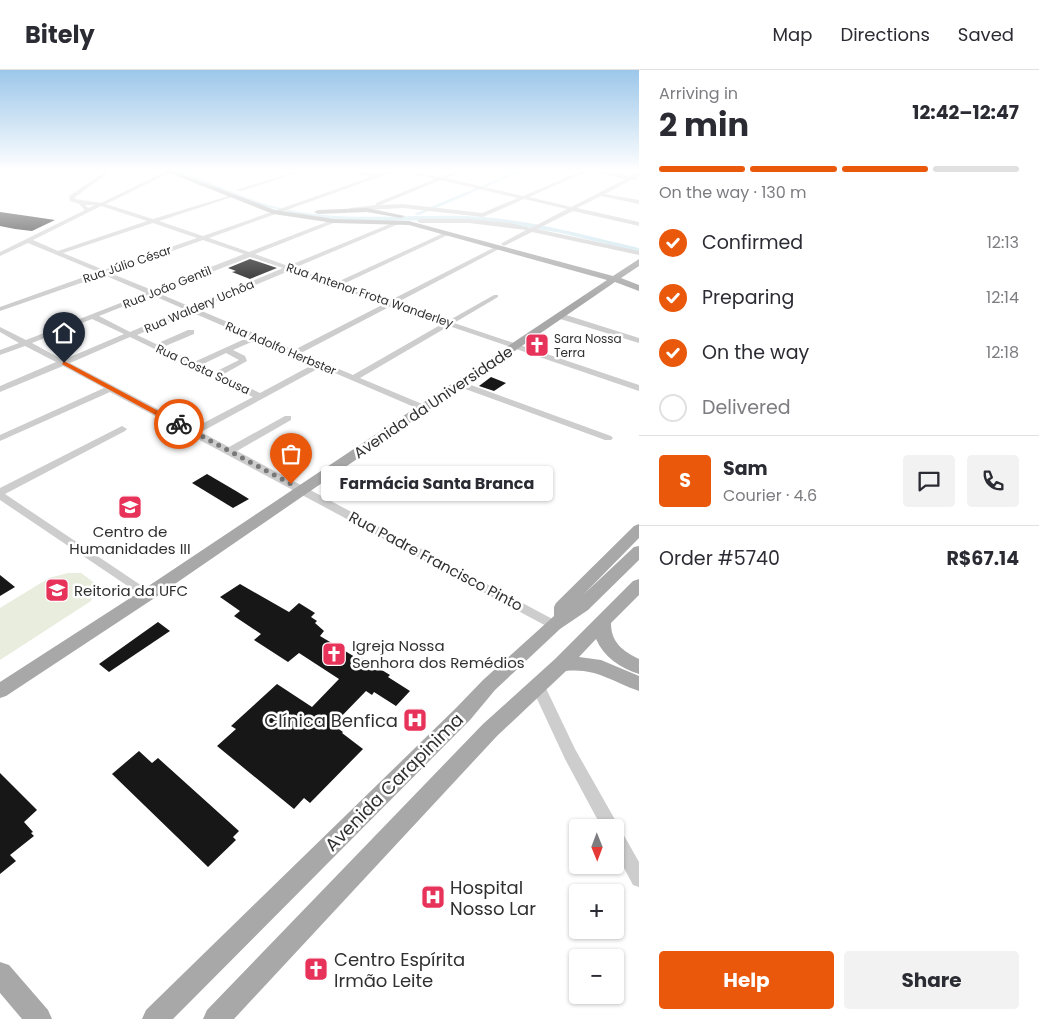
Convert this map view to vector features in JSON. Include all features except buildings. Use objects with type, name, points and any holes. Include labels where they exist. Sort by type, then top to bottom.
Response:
[{"type":"main road","points":[[290,214],[334,221],[401,218],[409,223],[501,245]]},
{"type":"main road","points":[[389,214],[617,277],[639,281]]},
{"type":"main road","name":"Avenida da Universidade","points":[[0,691],[147,595],[639,262]]},
{"type":"main road","points":[[639,266],[636,270],[639,274]]},
{"type":"main road","points":[[617,277],[639,288]]},
{"type":"main road","points":[[558,622],[562,608],[639,529]]},
{"type":"main road","name":"Avenida Carapinima","points":[[155,1019],[489,685],[558,622],[582,606],[639,551]]},
{"type":"main road","name":"Avenida Carapinima","points":[[216,1019],[490,730],[561,664],[639,585]]},
{"type":"main road","points":[[603,621],[602,632],[605,642],[610,649],[639,667]]},
{"type":"main road","points":[[561,664],[574,662],[600,666],[616,671],[639,684]]},
{"type":"main road","points":[[0,974],[39,1019]]},
{"type":"street","points":[[0,254],[78,214]]},
{"type":"street","name":"Rua Antenor Frota Wanderley","points":[[132,214],[639,388]]},
{"type":"street","points":[[57,253],[174,214]]},
{"type":"street","name":"Rua Júlio César","points":[[0,309],[269,214]]},
{"type":"street","points":[[295,353],[563,214]]},
{"type":"street","points":[[597,214],[639,224]]},
{"type":"street","name":"Rua Waldery Uchôa","points":[[0,389],[289,268],[401,218]]},
{"type":"street","name":"Rua João Gentil","points":[[0,353],[334,221]]},
{"type":"street","points":[[417,221],[469,221],[534,228],[639,253]]},
{"type":"street","points":[[335,285],[448,233]]},
{"type":"street","name":"Rua Adolfo Herbster","points":[[27,240],[424,408]]},
{"type":"street","points":[[353,378],[496,296]]},
{"type":"street","name":"Rua Costa Sousa","points":[[92,316],[260,397]]},
{"type":"street","points":[[560,316],[639,340]]},
{"type":"street","name":"Rua Padre Francisco Pinto","points":[[0,329],[302,490],[558,622]]},
{"type":"street","points":[[156,347],[191,332]]},
{"type":"street","points":[[194,366],[255,337]]},
{"type":"street","points":[[216,375],[244,361],[242,358],[226,350]]},
{"type":"street","points":[[194,432],[321,364]]},
{"type":"street","points":[[460,384],[608,438]]},
{"type":"street","points":[[0,438],[111,388]]},
{"type":"street","points":[[230,451],[288,418]]},
{"type":"street","points":[[122,429],[0,493],[147,595]]},
{"type":"street","points":[[538,686],[570,754],[606,819]]},
{"type":"street","points":[[624,851],[639,878]]},
{"type":"shaded area","points":[[68,573],[81,573],[96,584],[91,601],[0,660],[0,608],[49,578]]},
{"type":"waterway","points":[[305,214],[358,219],[457,218],[502,221],[639,250]]},
{"type":"way so far","points":[[179,424],[291,484]]},
{"type":"place","name":"Sara Nossa Terra","points":[[537,345]]},
{"type":"place","name":"Farmácia Santa Branca","points":[[291,484]]},
{"type":"place","name":"Centro de Humanidades III","points":[[130,507]]},
{"type":"place","name":"Reitoria da UFC","points":[[57,590]]},
{"type":"place","name":"Igreja Nossa Senhora dos Remédios","points":[[334,654]]},
{"type":"place","name":"Clínica Benfica","points":[[415,720]]},
{"type":"place","name":"Hospital Nosso Lar","points":[[433,897]]},
{"type":"place","name":"Centro Espírita Irmão Leite","points":[[316,969]]},
{"type":"route","points":[[64,363],[179,424]]}]
